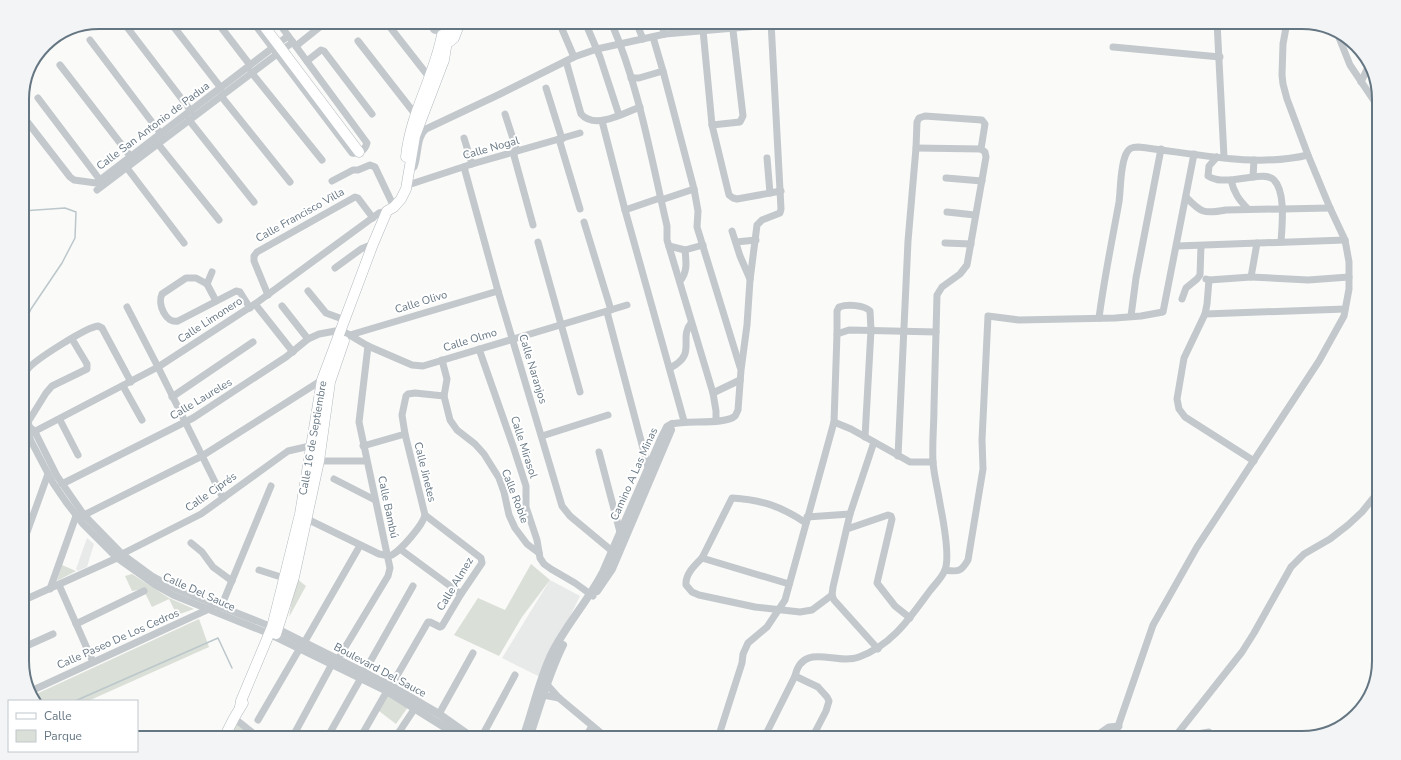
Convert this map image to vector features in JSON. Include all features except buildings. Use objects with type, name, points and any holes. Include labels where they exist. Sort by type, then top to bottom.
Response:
[{"type":"main road","points":[[268,29],[284,45]]},
{"type":"main road","points":[[274,29],[362,150]]},
{"type":"main road","points":[[408,180],[406,158],[407,142],[415,114],[429,77],[444,44],[448,29]]},
{"type":"main road","name":"Calle 16 de Septiembre","points":[[274,632],[294,577],[307,519],[314,461],[310,446],[322,380],[346,333],[345,320],[373,244],[390,209],[404,194],[416,136],[444,60],[444,44]]},
{"type":"main road","name":"Calle 16 de Septiembre","points":[[274,632],[284,578],[314,461],[330,382],[346,333],[380,242],[393,213],[390,209]]},
{"type":"main road","points":[[228,731],[245,699],[274,632]]},
{"type":"street","points":[[128,29],[191,111]]},
{"type":"street","points":[[175,29],[221,88]]},
{"type":"street","points":[[222,29],[251,69],[322,160]]},
{"type":"street","points":[[262,29],[307,61],[367,143],[362,150]]},
{"type":"street","points":[[280,29],[284,45]]},
{"type":"street","name":"Calle San Antonio de Padua","points":[[29,124],[64,172],[71,179],[93,183],[100,180],[131,157],[221,88],[251,69],[284,45],[313,29]]},
{"type":"street","points":[[391,29],[429,77]]},
{"type":"street","points":[[433,29],[439,31],[442,29]]},
{"type":"street","points":[[562,29],[574,57]]},
{"type":"street","points":[[588,29],[597,49],[619,115]]},
{"type":"street","points":[[614,29],[620,43],[640,107],[667,226],[666,236],[713,394],[716,421]]},
{"type":"street","points":[[639,29],[643,39]]},
{"type":"street","points":[[663,29],[665,34]]},
{"type":"street","points":[[408,180],[415,165],[420,136],[426,129],[574,57],[620,43],[665,34],[709,29]]},
{"type":"street","points":[[712,125],[740,122],[743,116],[733,29]]},
{"type":"street","points":[[672,424],[684,421],[728,420],[735,416],[738,410],[750,280],[757,225],[759,222],[780,212],[781,209],[771,29]]},
{"type":"street","points":[[1218,29],[1220,57],[1220,157]]},
{"type":"street","points":[[1117,731],[1153,625],[1197,547],[1319,361],[1344,316],[1349,289],[1349,262],[1345,240],[1308,155],[1287,99],[1282,75],[1286,29]]},
{"type":"street","points":[[703,30],[712,125],[723,175],[730,197],[740,199],[781,191]]},
{"type":"street","points":[[653,37],[694,189],[698,211],[697,227],[741,370]]},
{"type":"street","points":[[90,40],[161,134]]},
{"type":"street","points":[[358,41],[415,114]]},
{"type":"street","points":[[1341,41],[1350,65],[1372,98]]},
{"type":"street","points":[[1113,47],[1220,57]]},
{"type":"street","points":[[307,61],[321,50],[324,51],[372,114]]},
{"type":"street","points":[[566,61],[581,114],[588,119],[602,121],[640,107]]},
{"type":"street","points":[[60,65],[131,157]]},
{"type":"street","name":"Calle San Antonio de Padua","points":[[97,190],[221,96],[251,69]]},
{"type":"street","points":[[631,78],[639,78],[663,71]]},
{"type":"street","points":[[1361,82],[1366,71]]},
{"type":"street","points":[[546,88],[580,209]]},
{"type":"street","points":[[221,96],[290,182]]},
{"type":"street","points":[[38,98],[100,180]]},
{"type":"street","points":[[505,114],[534,225]]},
{"type":"street","points":[[898,456],[908,241],[917,122],[919,118],[925,116],[984,121],[985,126],[981,149]]},
{"type":"street","points":[[189,120],[254,202]]},
{"type":"street","points":[[602,121],[625,210],[684,421]]},
{"type":"street","name":"Calle Nogal","points":[[408,180],[464,167],[580,133]]},
{"type":"street","points":[[464,138],[472,164]]},
{"type":"street","points":[[158,144],[219,220]]},
{"type":"street","points":[[1099,318],[1105,274],[1119,201],[1124,158],[1129,149],[1132,147],[1162,149],[1237,160],[1295,158],[1308,155]]},
{"type":"street","points":[[768,731],[795,676],[798,664],[808,657],[823,657],[844,660],[859,658],[878,649],[888,642],[910,618],[945,570],[947,559],[933,462],[938,292],[965,268],[971,244],[986,154],[984,150],[981,149],[916,148]]},
{"type":"street","points":[[1131,316],[1136,278],[1162,149]]},
{"type":"street","points":[[945,570],[953,571],[962,569],[968,560],[983,469],[982,440],[988,316],[1019,320],[1141,316],[1163,312],[1194,154]]},
{"type":"street","points":[[1220,157],[1209,166],[1208,176],[1211,178],[1218,180],[1231,180],[1266,176],[1274,180],[1278,186],[1283,208],[1281,242]]},
{"type":"street","points":[[767,158],[770,193]]},
{"type":"street","points":[[1253,177],[1254,160]]},
{"type":"street","points":[[332,181],[353,170],[358,170],[370,165],[375,167],[390,209]]},
{"type":"street","name":"Calle Naranjos","points":[[464,167],[512,339],[564,509],[570,516],[615,552]]},
{"type":"street","points":[[127,168],[184,243]]},
{"type":"street","points":[[946,178],[982,181]]},
{"type":"street","points":[[1231,180],[1235,194],[1248,209]]},
{"type":"street","points":[[625,210],[694,189]]},
{"type":"street","name":"Calle Francisco Villa","points":[[268,294],[254,261],[254,256],[258,252],[355,197],[358,198],[373,218]]},
{"type":"street","points":[[1186,197],[1202,211],[1211,213],[1226,210],[1248,209],[1330,208]]},
{"type":"street","name":"Calle Limonero","points":[[31,429],[60,420],[158,367],[252,306],[379,213],[390,209]]},
{"type":"street","points":[[947,212],[975,215]]},
{"type":"street","points":[[584,222],[609,311],[651,479]]},
{"type":"street","points":[[732,231],[750,280]]},
{"type":"street","points":[[736,242],[756,240]]},
{"type":"street","points":[[1177,246],[1345,240]]},
{"type":"street","points":[[538,242],[580,392]]},
{"type":"street","points":[[944,243],[971,244]]},
{"type":"street","points":[[1251,278],[1257,243]]},
{"type":"street","points":[[335,268],[362,249],[373,244]]},
{"type":"street","points":[[669,246],[685,250],[703,245]]},
{"type":"street","points":[[1182,299],[1186,288],[1200,275],[1201,246]]},
{"type":"street","points":[[680,281],[685,273],[686,267],[685,250]]},
{"type":"street","points":[[207,284],[212,272]]},
{"type":"street","points":[[1200,275],[1208,280],[1251,278],[1308,280],[1349,277]]},
{"type":"street","points":[[216,301],[207,284],[196,278],[186,278],[162,294],[160,301],[161,306],[172,321],[178,321],[238,291],[293,352]]},
{"type":"street","points":[[1208,280],[1205,314],[1184,358],[1177,399],[1179,409],[1185,417],[1254,461]]},
{"type":"street","points":[[308,291],[326,313],[345,320]]},
{"type":"street","name":"Calle Olivo","points":[[346,333],[498,291]]},
{"type":"street","name":"Calle Olmo","points":[[346,333],[368,346],[416,366],[423,366],[627,305]]},
{"type":"street","points":[[720,731],[746,646],[767,627],[785,600],[790,584],[806,520],[834,422],[837,309],[845,305],[869,310],[871,313],[865,437]]},
{"type":"street","points":[[282,306],[308,339]]},
{"type":"street","points":[[127,307],[223,498]]},
{"type":"street","points":[[1205,314],[1345,308]]},
{"type":"street","points":[[670,368],[680,362],[686,353],[687,331],[691,323]]},
{"type":"street","points":[[29,367],[37,360],[85,330],[96,326],[100,327],[131,382]]},
{"type":"street","points":[[837,334],[849,330],[936,332]]},
{"type":"street","name":"Calle Laureles","points":[[62,484],[185,422],[209,408],[293,352],[308,339],[319,334],[346,333]]},
{"type":"street","points":[[31,429],[46,393],[52,386],[87,369],[87,364],[72,339]]},
{"type":"street","points":[[172,397],[253,342]]},
{"type":"street","name":"Calle Bambú","points":[[296,731],[335,661],[388,576],[390,568],[366,461],[359,422],[368,346]]},
{"type":"street","name":"Calle Mirasol","points":[[479,349],[526,486],[526,507],[537,540],[539,552]]},
{"type":"street","name":"Calle Roble","points":[[442,360],[447,379],[444,396],[450,420],[457,430],[481,449],[496,472],[504,492],[509,515],[515,528],[527,544],[539,552],[544,564],[575,583],[591,595]]},
{"type":"street","points":[[50,589],[80,516],[202,456],[322,380]]},
{"type":"street","points":[[713,394],[740,380]]},
{"type":"street","points":[[123,386],[142,420]]},
{"type":"street","name":"Calle Jinetes","points":[[444,396],[415,393],[408,394],[406,396],[402,415],[405,434],[425,515],[482,559]]},
{"type":"street","points":[[542,436],[608,415]]},
{"type":"street","points":[[60,420],[78,454]]},
{"type":"street","points":[[834,422],[851,429],[910,462],[933,462]]},
{"type":"street","name":"Calle Del Sauce","points":[[29,424],[48,474],[53,483],[80,516],[120,556],[174,588],[214,607],[274,632]]},
{"type":"street","name":"Camino A Las Minas","points":[[615,552],[651,479],[667,427],[672,424]]},
{"type":"street","name":"Calle Del Sauce","points":[[31,429],[80,516]]},
{"type":"street","name":"Calle Jinetes","points":[[363,446],[405,434]]},
{"type":"street","name":"Camino A Las Minas","points":[[531,731],[544,681],[591,595],[607,578],[620,532],[663,441]]},
{"type":"street","points":[[874,442],[850,514],[832,587],[832,595],[834,600],[878,649]]},
{"type":"street","name":"Calle Ciprés","points":[[29,598],[120,556],[194,518],[288,451],[310,446]]},
{"type":"street","points":[[598,452],[620,532]]},
{"type":"street","points":[[314,461],[366,461]]},
{"type":"street","points":[[29,527],[48,474]]},
{"type":"street","points":[[334,479],[375,500]]},
{"type":"street","points":[[214,607],[232,581],[271,486]]},
{"type":"street","points":[[832,595],[809,612],[800,612],[755,607],[699,595],[692,592],[686,585],[687,578],[702,558],[732,498],[753,500],[772,505],[806,520],[850,514]]},
{"type":"street","points":[[1180,731],[1242,652],[1291,567],[1304,554],[1348,525],[1362,512],[1372,500]]},
{"type":"street","points":[[307,519],[379,554],[388,556],[400,549],[422,522],[425,515]]},
{"type":"street","points":[[847,529],[888,515],[891,516],[892,519],[877,583],[895,606],[910,618]]},
{"type":"street","points":[[191,543],[202,552],[213,567],[232,581]]},
{"type":"street","points":[[258,720],[358,549]]},
{"type":"street","points":[[400,549],[461,594]]},
{"type":"street","points":[[702,558],[790,584]]},
{"type":"street","name":"Calle Almez","points":[[364,731],[428,622],[429,621],[441,626],[482,563],[482,559]]},
{"type":"street","points":[[260,570],[284,578]]},
{"type":"street","points":[[59,585],[93,662]]},
{"type":"street","points":[[331,731],[413,586]]},
{"type":"street","points":[[76,624],[144,591]]},
{"type":"street","name":"Calle Del Sauce","points":[[214,607],[274,632]]},
{"type":"street","name":"Calle Paseo De Los Cedros","points":[[35,689],[214,607]]},
{"type":"street","name":"Boulevard Del Sauce","points":[[274,632],[439,714],[463,731]]},
{"type":"street","points":[[29,645],[53,634]]},
{"type":"street","points":[[439,714],[473,653]]},
{"type":"street","points":[[485,731],[515,675]]},
{"type":"street","points":[[795,676],[818,687],[829,701],[826,711],[816,731]]},
{"type":"street","points":[[544,681],[559,698],[598,731]]},
{"type":"street","name":"Boulevard Del Sauce","points":[[389,688],[447,731]]},
{"type":"street","points":[[540,695],[559,698]]},
{"type":"street","name":"Camino A Las Minas","points":[[526,731],[540,695]]},
{"type":"street","points":[[400,731],[415,708]]},
{"type":"street","points":[[234,718],[250,731]]},
{"type":"street","points":[[589,731],[592,726]]},
{"type":"street","points":[[1103,731],[1109,727],[1119,726]]},
{"type":"shaded area","points":[[87,538],[94,544],[87,567],[78,571],[76,569]]},
{"type":"shaded area","points":[[550,580],[580,596],[540,677],[502,658]]},
{"type":"green space","points":[[531,564],[550,580],[522,617],[499,656],[454,635],[478,598],[505,610]]},
{"type":"green space","points":[[62,565],[76,571],[57,581]]},
{"type":"green space","points":[[132,574],[169,598],[194,609],[177,615],[169,599],[152,607],[143,589],[132,591],[125,576]]},
{"type":"green space","points":[[296,578],[306,586],[289,617]]},
{"type":"green space","points":[[199,619],[209,647],[90,700],[41,700],[37,694]]},
{"type":"green space","points":[[389,693],[408,707],[396,724],[379,711]]},
{"type":"green space","points":[[237,723],[247,731],[232,731]]},
{"type":"waterway","points":[[29,211],[65,208],[76,212],[75,238],[62,263],[29,313]]},
{"type":"waterway","points":[[77,700],[218,638],[232,668]]}]
